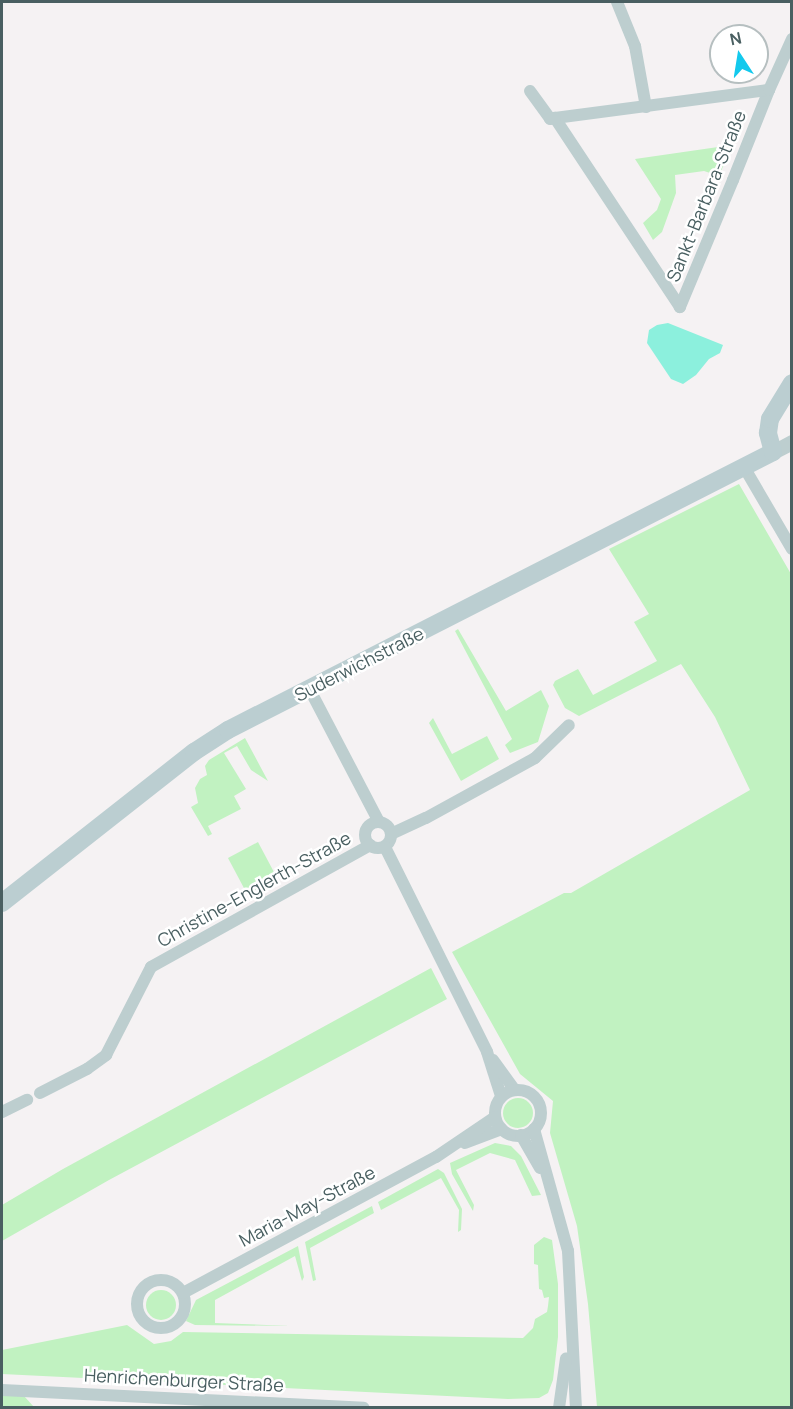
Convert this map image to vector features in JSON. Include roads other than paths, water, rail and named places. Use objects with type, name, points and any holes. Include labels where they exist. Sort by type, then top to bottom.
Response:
[{"type":"main road","points":[[773,452],[768,434],[770,419],[792,383]]},
{"type":"main road","name":"Suderwichstraße","points":[[2,903],[194,752],[228,730],[773,452]]},
{"type":"street","points":[[617,2],[634,46],[646,106]]},
{"type":"street","name":"Sankt-Barbara-Straße","points":[[555,118],[681,307],[792,39]]},
{"type":"street","name":"Sankt-Barbara-Straße","points":[[530,91],[550,119],[769,90]]},
{"type":"street","points":[[773,452],[792,442]]},
{"type":"street","points":[[744,467],[792,549]]},
{"type":"street","points":[[310,690],[379,822]]},
{"type":"street","points":[[391,834],[426,818],[535,758],[569,725]]},
{"type":"street","points":[[379,822],[386,824],[391,834],[390,841],[384,847],[370,845],[366,838],[366,830],[371,824],[379,822]]},
{"type":"street","name":"Christine-Englerth-Straße","points":[[40,1093],[87,1069],[106,1055],[151,967],[370,845]]},
{"type":"street","points":[[384,847],[487,1052],[501,1096]]},
{"type":"street","points":[[487,1052],[515,1090]]},
{"type":"street","points":[[515,1090],[531,1094],[537,1101],[540,1118],[534,1129],[521,1136],[501,1129],[495,1117],[497,1102],[501,1096],[515,1090]]},
{"type":"street","points":[[2,1112],[27,1100]]},
{"type":"street","name":"Maria-May-Straße","points":[[183,1293],[447,1150],[495,1117]]},
{"type":"street","name":"Maria-May-Straße","points":[[447,1150],[501,1129]]},
{"type":"street","points":[[534,1129],[568,1251],[576,1407]]},
{"type":"street","points":[[521,1136],[553,1194]]},
{"type":"street","points":[[559,1407],[571,1309]]},
{"type":"street","name":"Henrichenburger Straße","points":[[2,1390],[364,1407]]}]
